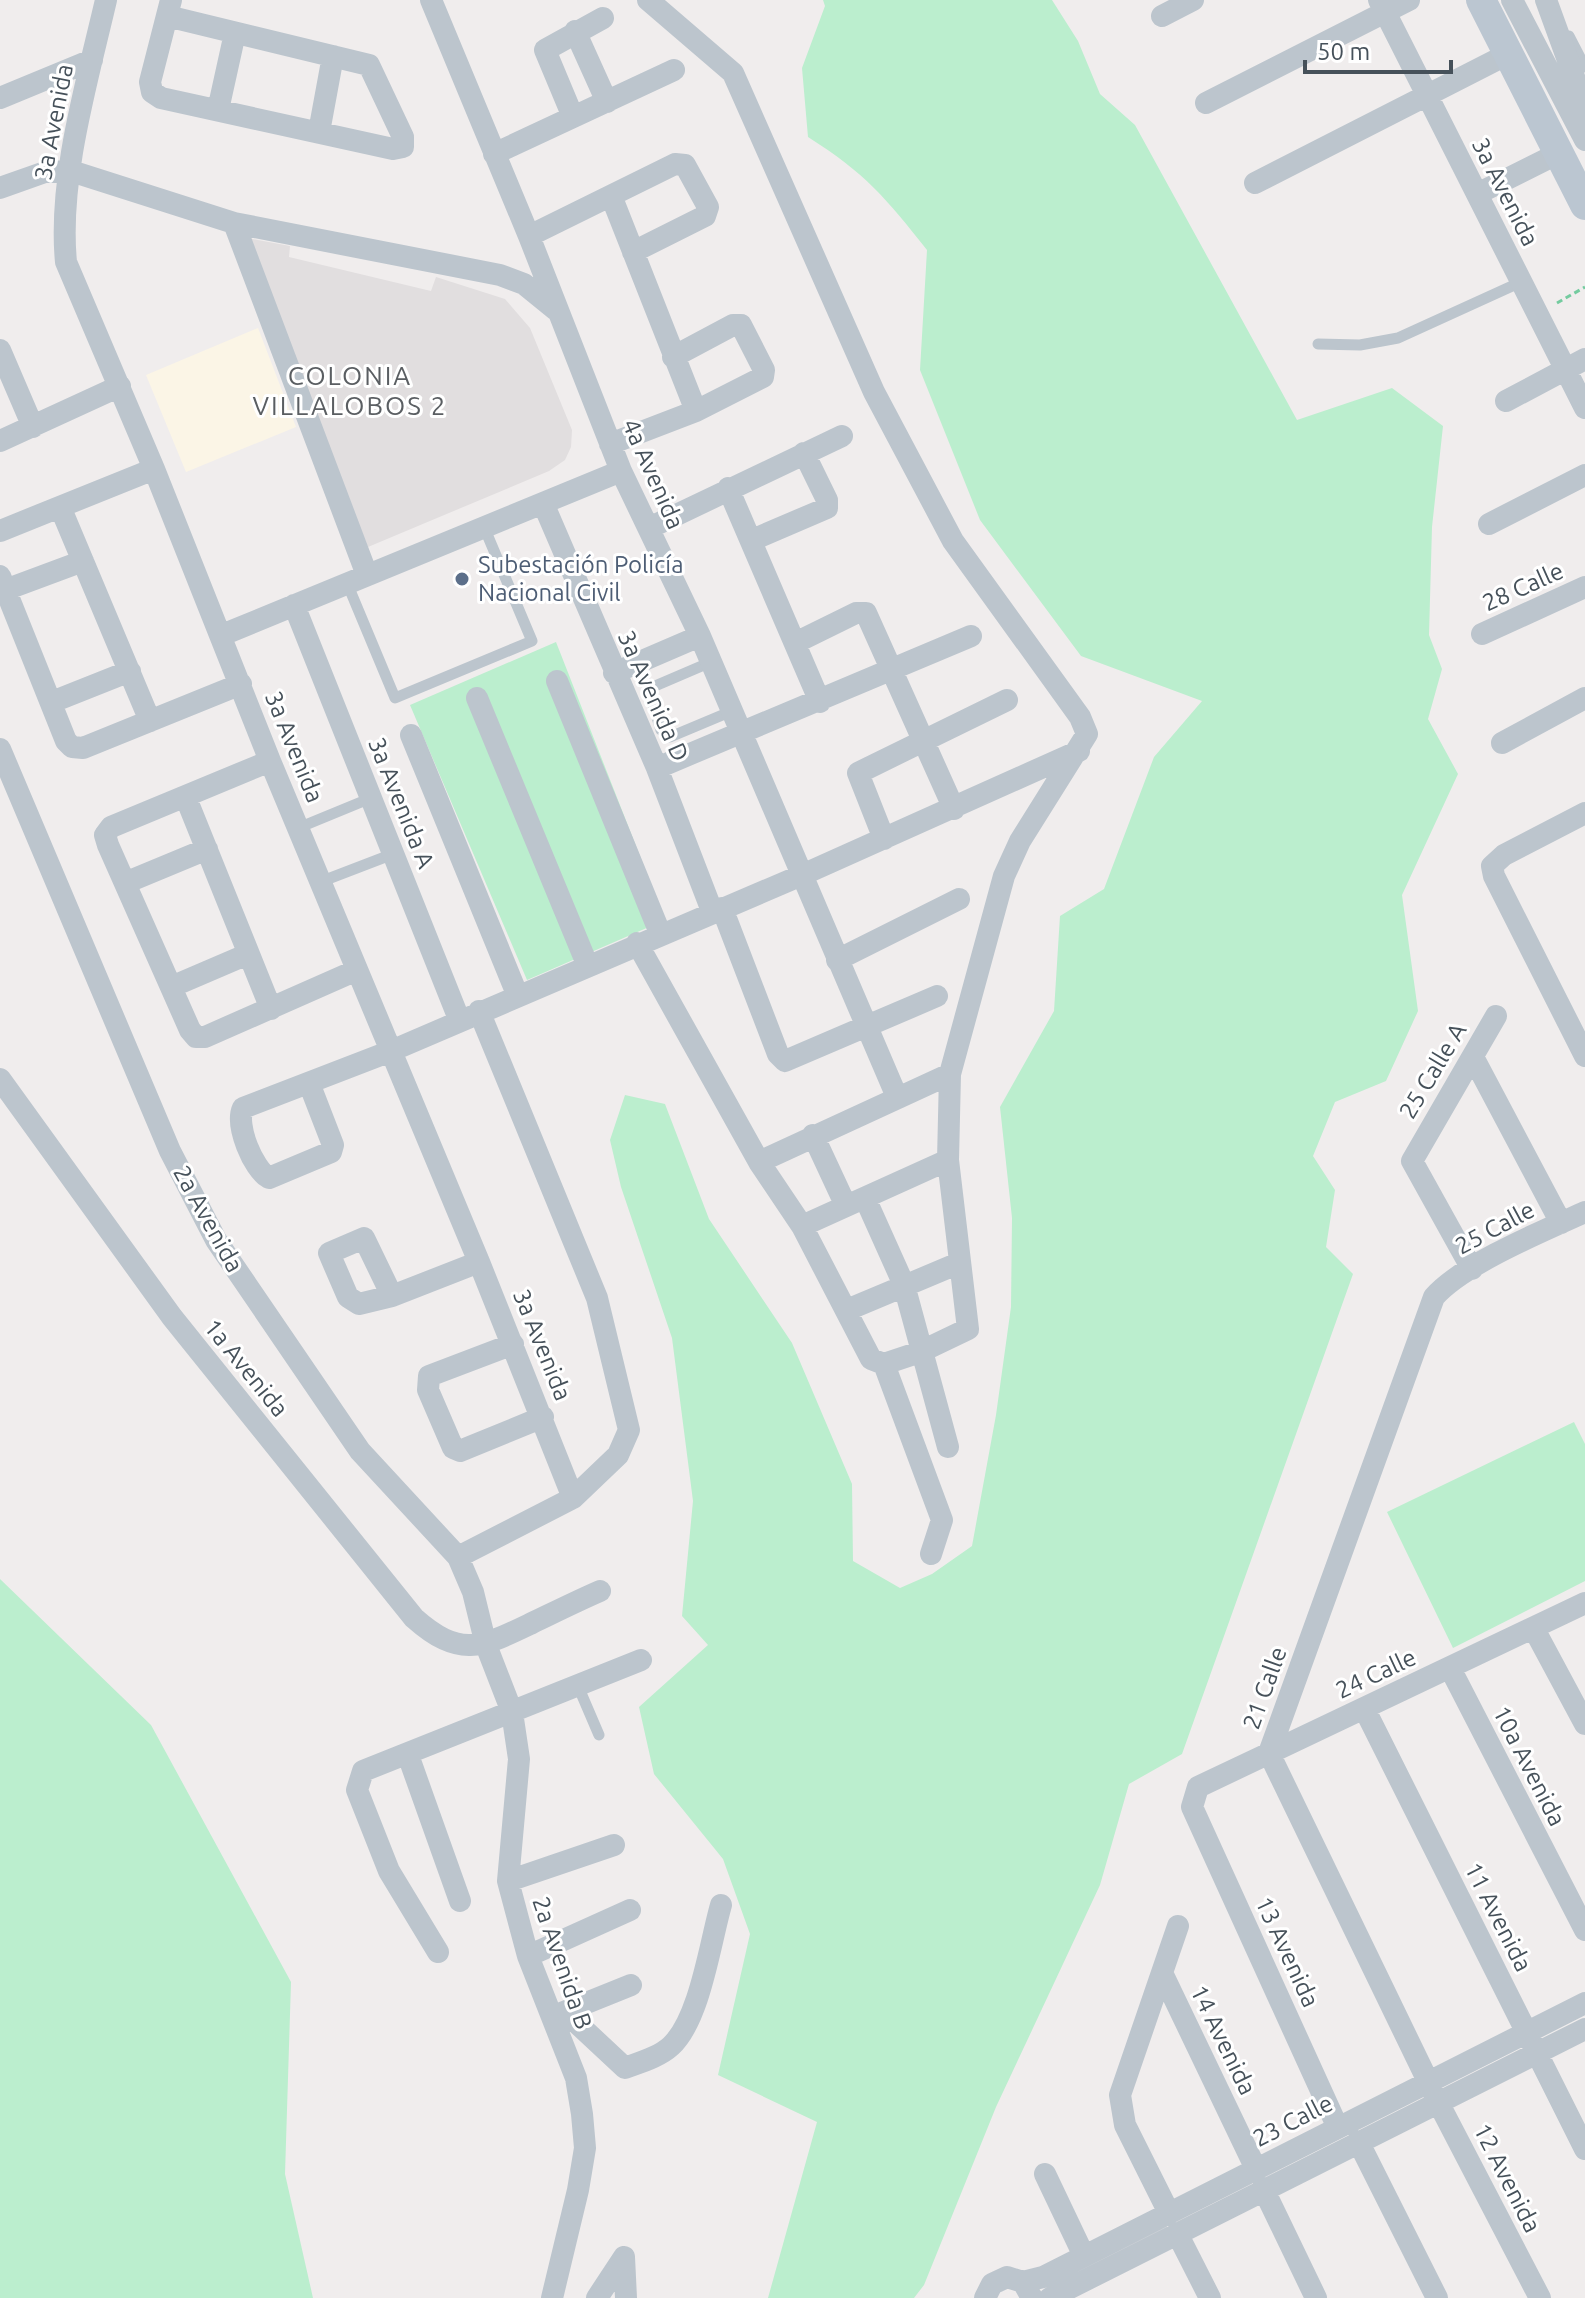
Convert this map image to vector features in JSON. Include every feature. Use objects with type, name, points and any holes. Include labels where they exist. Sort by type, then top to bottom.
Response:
[{"type":"main road","points":[[1481,0],[1508,54],[1572,147],[1585,205]]},
{"type":"street","name":"3a Avenida","points":[[106,0],[71,171],[63,226],[66,262],[120,386],[270,761],[543,1417],[573,1498]]},
{"type":"street","name":"4a Avenida","points":[[431,0],[529,236],[621,471],[700,636],[897,1097]]},
{"type":"street","points":[[637,943],[759,1162],[802,1226],[871,1359],[884,1364],[920,1352],[968,1329],[948,1160],[950,1074],[1004,876],[1025,832],[1080,750],[1087,734],[1080,717],[953,541],[874,392],[733,73],[648,0]]},
{"type":"street","points":[[1162,16],[1193,0]]},
{"type":"street","points":[[1206,103],[1382,6],[1409,0]]},
{"type":"street","points":[[1477,194],[1572,147],[1512,0]]},
{"type":"street","points":[[1548,0],[1585,107]]},
{"type":"street","name":"3a Avenida","points":[[1382,6],[1537,313],[1575,364],[1585,408]]},
{"type":"street","points":[[169,8],[235,33],[369,65],[403,137],[403,147],[393,149],[161,98],[152,92],[150,82],[169,8]]},
{"type":"street","points":[[573,117],[545,50],[603,18]]},
{"type":"street","points":[[575,31],[603,92]]},
{"type":"street","points":[[218,110],[235,33]]},
{"type":"street","points":[[1255,183],[1508,54]]},
{"type":"street","points":[[319,132],[333,56]]},
{"type":"street","points":[[0,98],[92,60]]},
{"type":"street","points":[[563,96],[603,92],[674,70]]},
{"type":"street","points":[[494,154],[573,117],[603,92]]},
{"type":"street","points":[[529,236],[612,198],[675,164],[685,165],[708,207],[705,216],[633,252]]},
{"type":"street","points":[[0,188],[45,172],[71,171],[234,223],[500,275],[524,284],[558,311]]},
{"type":"street","points":[[612,198],[696,411]]},
{"type":"street","points":[[234,223],[357,579]]},
{"type":"street","points":[[610,444],[696,411],[763,377],[764,370],[741,325],[733,325],[673,357]]},
{"type":"street","points":[[1,357],[33,427]]},
{"type":"street","points":[[1506,401],[1575,364]]},
{"type":"street","points":[[0,441],[120,386]]},
{"type":"street","points":[[649,528],[842,436]]},
{"type":"street","points":[[752,540],[827,508],[827,500],[804,453]]},
{"type":"street","points":[[0,531],[154,469]]},
{"type":"street","points":[[222,635],[621,471]]},
{"type":"street","points":[[1489,524],[1585,475]]},
{"type":"street","points":[[728,488],[820,702]]},
{"type":"street","name":"3a Avenida D","points":[[543,503],[778,1054],[785,1061],[865,1028]]},
{"type":"street","points":[[61,509],[150,721]]},
{"type":"street","points":[[83,561],[3,583],[66,741],[72,747],[83,748],[241,684]]},
{"type":"street","name":"28 Calle","points":[[1482,634],[1585,587]]},
{"type":"street","name":"3a Avenida A","points":[[294,605],[393,854],[597,1298],[629,1430],[618,1455],[573,1498],[458,1557]]},
{"type":"street","points":[[795,643],[856,613],[866,613],[954,809]]},
{"type":"street","points":[[614,673],[700,636]]},
{"type":"street","points":[[657,768],[971,636]]},
{"type":"street","points":[[52,702],[130,671]]},
{"type":"street","points":[[557,681],[660,933]]},
{"type":"street","points":[[477,698],[587,964]]},
{"type":"street","points":[[1502,743],[1585,698]]},
{"type":"street","points":[[884,839],[858,773],[1007,700]]},
{"type":"street","points":[[411,735],[517,994]]},
{"type":"street","name":"2a Avenida","points":[[0,749],[170,1151],[216,1240],[360,1451],[458,1557],[473,1592],[486,1645]]},
{"type":"street","points":[[309,1083],[333,1145],[331,1152],[269,1178],[261,1173],[239,1117],[243,1108],[391,1051],[517,994],[954,809],[1080,750]]},
{"type":"street","points":[[270,761],[111,827],[105,835],[190,1030],[196,1037],[205,1037],[357,970]]},
{"type":"street","points":[[186,798],[271,1009]]},
{"type":"street","points":[[1583,819],[1504,855],[1492,866],[1494,876],[1585,1056]]},
{"type":"street","points":[[125,883],[207,849]]},
{"type":"street","points":[[837,960],[959,899]]},
{"type":"street","points":[[171,987],[248,954]]},
{"type":"street","points":[[865,1028],[937,996]]},
{"type":"street","name":"25 Calle A","points":[[1472,1269],[1412,1161],[1496,1016]]},
{"type":"street","points":[[1473,1057],[1561,1223]]},
{"type":"street","points":[[759,1162],[950,1074]]},
{"type":"street","name":"1a Avenida","points":[[0,1079],[172,1317],[414,1618],[435,1637],[464,1645],[486,1645]]},
{"type":"street","points":[[813,1135],[904,1285],[948,1447]]},
{"type":"street","points":[[802,1226],[948,1160]]},
{"type":"street","name":"25 Calle","points":[[1434,1297],[1444,1286],[1472,1269],[1585,1212]]},
{"type":"street","points":[[392,1296],[479,1262]]},
{"type":"street","points":[[847,1310],[959,1263]]},
{"type":"street","name":"21 Calle","points":[[1434,1297],[1269,1753],[1434,2092]]},
{"type":"street","points":[[513,1344],[429,1376],[428,1390],[453,1448],[460,1451],[543,1417]]},
{"type":"street","points":[[884,1364],[942,1520],[931,1554]]},
{"type":"street","points":[[486,1645],[600,1591]]},
{"type":"street","name":"24 Calle","points":[[1192,1797],[1198,1787],[1585,1603]]},
{"type":"street","points":[[1534,1629],[1585,1724]]},
{"type":"street","name":"2a Avenida B","points":[[486,1645],[512,1712],[519,1759],[508,1881],[528,1956],[558,2014],[576,2078],[585,2148],[552,2298]]},
{"type":"street","points":[[438,1952],[389,1871],[357,1790],[363,1771],[641,1660]]},
{"type":"street","name":"10a Avenida","points":[[1450,1668],[1585,1930]]},
{"type":"street","name":"11 Avenida","points":[[1364,1708],[1585,2149]]},
{"type":"street","points":[[408,1755],[460,1901]]},
{"type":"street","name":"13 Avenida","points":[[1192,1797],[1192,1807],[1338,2128]]},
{"type":"street","points":[[508,1881],[614,1845]]},
{"type":"street","points":[[631,1985],[558,2014],[625,2068],[668,2049],[680,2037],[694,2004],[721,1905]]},
{"type":"street","points":[[528,1956],[630,1910]]},
{"type":"street","points":[[1168,2211],[1125,2125],[1120,2095],[1164,1977],[1178,1926]]},
{"type":"street","name":"14 Avenida","points":[[1164,1977],[1316,2298]]},
{"type":"street","name":"23 Calle","points":[[1050,2298],[1086,2267],[1168,2211],[1358,2141],[1527,2032],[1585,2003]]},
{"type":"street","name":"23 Calle","points":[[985,2298],[997,2280],[1015,2277],[1028,2290],[1043,2277],[1086,2267],[1177,2233],[1338,2128],[1537,2053],[1585,2029]]},
{"type":"street","name":"12 Avenida","points":[[1434,2092],[1540,2298]]},
{"type":"street","points":[[1358,2141],[1437,2298]]},
{"type":"street","points":[[1045,2174],[1099,2298]]},
{"type":"street","points":[[1177,2233],[1210,2298]]},
{"type":"street","points":[[597,2298],[624,2257],[626,2298]]},
{"type":"lane","points":[[1548,0],[1585,67]]},
{"type":"lane","points":[[1318,344],[1360,345],[1398,338],[1521,282]]},
{"type":"lane","points":[[357,579],[395,698],[532,641],[484,527]]},
{"type":"lane","points":[[711,662],[648,689],[661,730],[670,737],[732,711]]},
{"type":"lane","points":[[298,828],[371,798]]},
{"type":"lane","points":[[320,882],[393,854]]},
{"type":"lane","points":[[578,1686],[599,1735]]},
{"type":"path","points":[[1537,313],[1585,287]]},
{"type":"shaded area","points":[[242,237],[290,246],[289,257],[431,291],[436,277],[505,299],[530,328],[572,430],[571,447],[565,460],[549,471],[368,547]]},
{"type":"shaded area","points":[[258,328],[296,427],[186,472],[146,375]]},
{"type":"green space","points":[[823,0],[1052,0],[1078,41],[1100,94],[1135,125],[1297,420],[1392,388],[1443,426],[1432,527],[1429,635],[1442,669],[1428,719],[1458,774],[1402,895],[1418,1011],[1386,1081],[1335,1102],[1313,1156],[1335,1190],[1326,1247],[1353,1274],[1182,1754],[1129,1784],[1100,1885],[996,2107],[924,2285],[914,2298],[768,2298],[817,2122],[718,2075],[750,1934],[723,1859],[654,1774],[639,1707],[708,1645],[682,1616],[693,1501],[672,1338],[621,1187],[610,1140],[625,1095],[665,1104],[709,1219],[792,1343],[852,1484],[853,1561],[900,1588],[932,1574],[972,1546],[996,1415],[1011,1307],[1012,1218],[1000,1107],[1054,1011],[1060,916],[1104,889],[1154,757],[1202,701],[1081,656],[980,520],[920,370],[927,250],[874,188],[808,137],[802,68],[825,6]]},
{"type":"green space","points":[[556,642],[665,920],[527,980],[410,705]]},
{"type":"green space","points":[[1574,1422],[1585,1444],[1585,1581],[1453,1648],[1387,1512]]},
{"type":"green space","points":[[0,1579],[151,1725],[291,1982],[285,2174],[313,2298],[0,2298]]},
{"type":"place","name":"Subestación Policía Nacional Civil","points":[[462,579]]},
{"type":"district","name":"COLONIA VILLALOBOS 2","points":[[350,391]]}]
